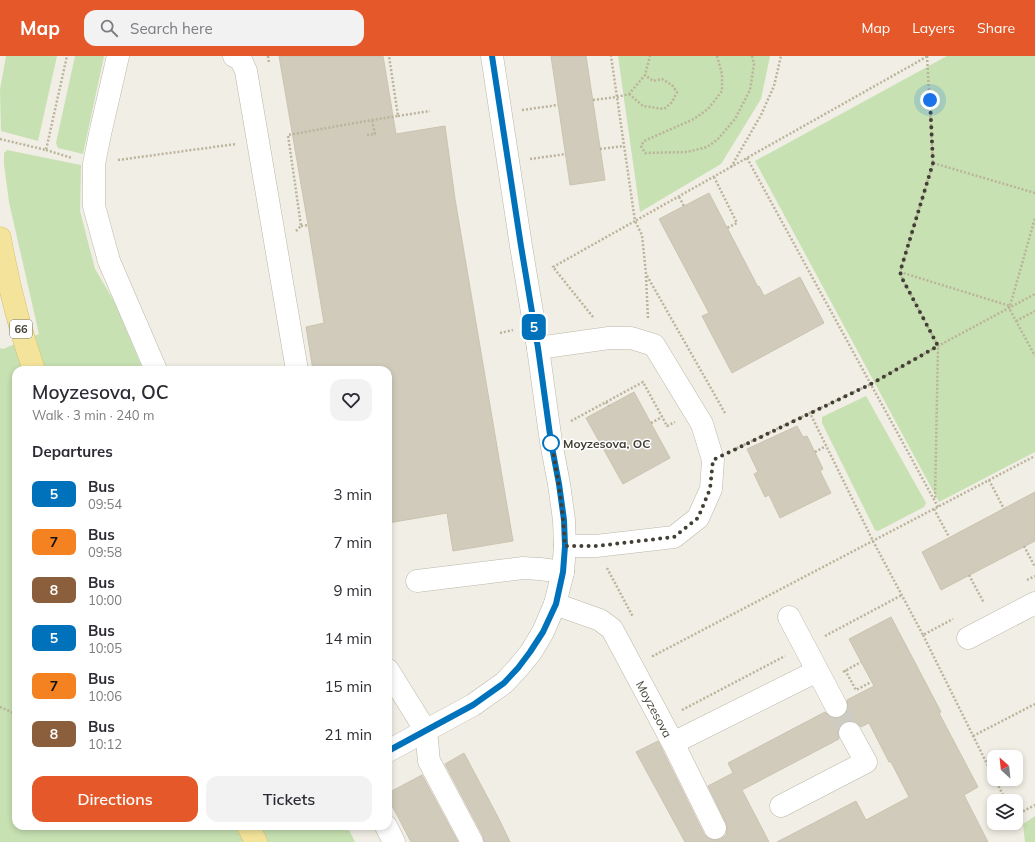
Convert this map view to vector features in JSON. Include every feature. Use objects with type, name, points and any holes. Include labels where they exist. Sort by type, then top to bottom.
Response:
[{"type":"main road","name":"66","points":[[0,238],[5,290],[33,366]]},
{"type":"main road","points":[[250,830],[256,842]]},
{"type":"street","points":[[118,56],[94,164],[94,206],[109,261],[154,366]]},
{"type":"street","points":[[234,56],[241,60],[246,72],[296,366]]},
{"type":"street","points":[[392,749],[473,705],[504,683],[518,668],[543,632],[556,604],[563,572],[565,546],[564,520],[492,56]]},
{"type":"street","points":[[538,348],[609,338],[631,338],[654,345],[702,424],[713,460],[710,489],[698,518],[674,537],[596,546],[565,546]]},
{"type":"street","points":[[417,581],[523,568],[563,572]]},
{"type":"street","points":[[968,638],[1035,602]]},
{"type":"street","name":"Moyzesova","points":[[556,604],[600,620],[612,629],[673,743],[817,671]]},
{"type":"street","points":[[789,617],[836,706]]},
{"type":"street","points":[[392,676],[426,731],[429,761],[472,842]]},
{"type":"street","points":[[781,806],[866,762],[850,733]]},
{"type":"street","points":[[673,743],[716,828]]},
{"type":"street","points":[[388,830],[394,842]]},
{"type":"path","points":[[46,150],[67,56]]},
{"type":"path","points":[[389,56],[398,116]]},
{"type":"path","points":[[610,56],[635,221],[642,235],[646,274],[648,322],[654,345]]},
{"type":"path","points":[[593,100],[629,94],[645,75],[650,56]]},
{"type":"path","points":[[717,56],[722,74],[722,91],[708,109],[694,120],[644,140],[641,146],[645,153],[687,152],[707,147],[718,140],[736,119],[750,90],[754,64],[752,56]]},
{"type":"path","points":[[731,167],[761,115],[774,86],[781,56]]},
{"type":"path","points":[[609,338],[553,267],[928,56],[933,163],[900,272],[938,346],[935,502]]},
{"type":"path","points":[[629,94],[643,106],[664,109],[672,102],[677,92],[672,85],[662,79],[653,81],[645,75]]},
{"type":"path","points":[[517,110],[558,105]]},
{"type":"path","points":[[301,226],[288,135],[430,111]]},
{"type":"path","points":[[367,135],[375,134],[372,120]]},
{"type":"path","points":[[0,139],[94,164],[239,143]]},
{"type":"path","points":[[600,149],[624,146]]},
{"type":"path","points":[[525,160],[566,154]]},
{"type":"path","points":[[747,158],[938,507]]},
{"type":"path","points":[[933,163],[1035,193]]},
{"type":"path","points":[[714,177],[737,223],[727,228]]},
{"type":"path","points":[[679,197],[684,206]]},
{"type":"path","points":[[1035,218],[1009,307],[1035,356]]},
{"type":"path","points":[[292,234],[301,226],[308,225]]},
{"type":"path","points":[[900,272],[1009,307]]},
{"type":"path","points":[[646,274],[725,413]]},
{"type":"path","points":[[713,460],[871,384],[1035,294]]},
{"type":"path","points":[[1016,321],[1035,311]]},
{"type":"path","points":[[566,423],[643,382],[667,426],[695,412]]},
{"type":"path","points":[[606,402],[609,406]]},
{"type":"path","points":[[810,413],[873,541],[923,635],[987,763]]},
{"type":"path","points":[[651,423],[662,417]]},
{"type":"path","points":[[815,452],[826,446]]},
{"type":"path","points":[[650,649],[654,656],[1035,456]]},
{"type":"path","points":[[989,480],[1004,509]]},
{"type":"path","points":[[934,509],[949,538]]},
{"type":"path","points":[[596,546],[636,621]]},
{"type":"path","points":[[1024,546],[1035,567]]},
{"type":"path","points":[[969,575],[984,603],[990,600]]},
{"type":"path","points":[[1022,583],[1035,576]]},
{"type":"path","points":[[923,635],[957,617]]},
{"type":"path","points":[[846,670],[856,690],[871,682]]},
{"type":"path","points":[[974,736],[1035,704]]},
{"type":"path","points":[[0,707],[12,712]]},
{"type":"path","points":[[1023,811],[1035,805]]},
{"type":"green space","points":[[6,56],[57,56],[38,141],[1,131],[0,90]]},
{"type":"green space","points":[[75,56],[104,56],[83,154],[58,148],[56,143]]},
{"type":"green space","points":[[618,56],[770,56],[761,99],[721,164],[640,212]]},
{"type":"green space","points":[[947,56],[1035,56],[1035,452],[939,502],[755,161]]},
{"type":"green space","points":[[7,150],[81,165],[80,211],[95,269],[115,303],[141,366],[12,366],[12,830],[349,830],[355,842],[0,842],[0,348],[3,349],[39,334],[9,202],[4,153]]},
{"type":"green space","points":[[866,396],[926,503],[924,507],[878,531],[875,530],[822,423],[822,417]]},
{"type":"green space","points":[[1035,816],[1035,842],[1025,842],[1023,824]]},
{"type":"building","points":[[279,56],[383,56],[396,134],[445,126],[455,199],[513,541],[453,551],[447,513],[392,522],[392,366],[312,366],[306,327],[324,323]]},
{"type":"building","points":[[551,56],[586,56],[605,180],[570,185]]},
{"type":"building","points":[[709,193],[764,296],[800,277],[824,323],[732,373],[702,316],[709,313],[659,219]]},
{"type":"building","points":[[634,392],[670,458],[623,484],[586,418]]},
{"type":"building","points":[[797,426],[803,437],[807,436],[823,469],[820,471],[831,493],[780,518],[769,495],[765,497],[754,474],[758,472],[747,449]]},
{"type":"building","points":[[1035,492],[1035,541],[941,590],[922,552]]},
{"type":"building","points":[[891,617],[941,712],[939,713],[978,787],[964,795],[988,842],[777,842],[856,801],[866,820],[909,797],[869,723],[861,727],[856,722],[850,721],[844,722],[839,727],[839,739],[742,790],[769,842],[685,842],[636,752],[658,741],[704,834],[708,838],[714,840],[721,839],[726,835],[726,823],[708,786],[733,773],[728,763],[825,712],[829,716],[835,718],[842,717],[847,712],[847,700],[874,686],[849,639]]},
{"type":"building","points":[[464,753],[510,842],[484,842],[483,836],[445,764]]},
{"type":"building","points":[[422,775],[458,842],[411,842],[392,806],[392,791]]},
{"type":"tunnel","points":[[836,706],[850,733]]},
{"type":"bus line","name":"5","points":[[392,749],[473,705],[504,683],[518,668],[543,632],[556,604],[563,572],[565,546],[564,520],[492,56]]},
{"type":"place","name":"Moyzesova, OC","points":[[551,443]]},
{"type":"route","points":[[551,443],[564,520],[565,546],[596,546],[674,537],[698,518],[710,489],[713,460],[871,384],[938,346],[900,272],[933,163],[930,100]]}]
